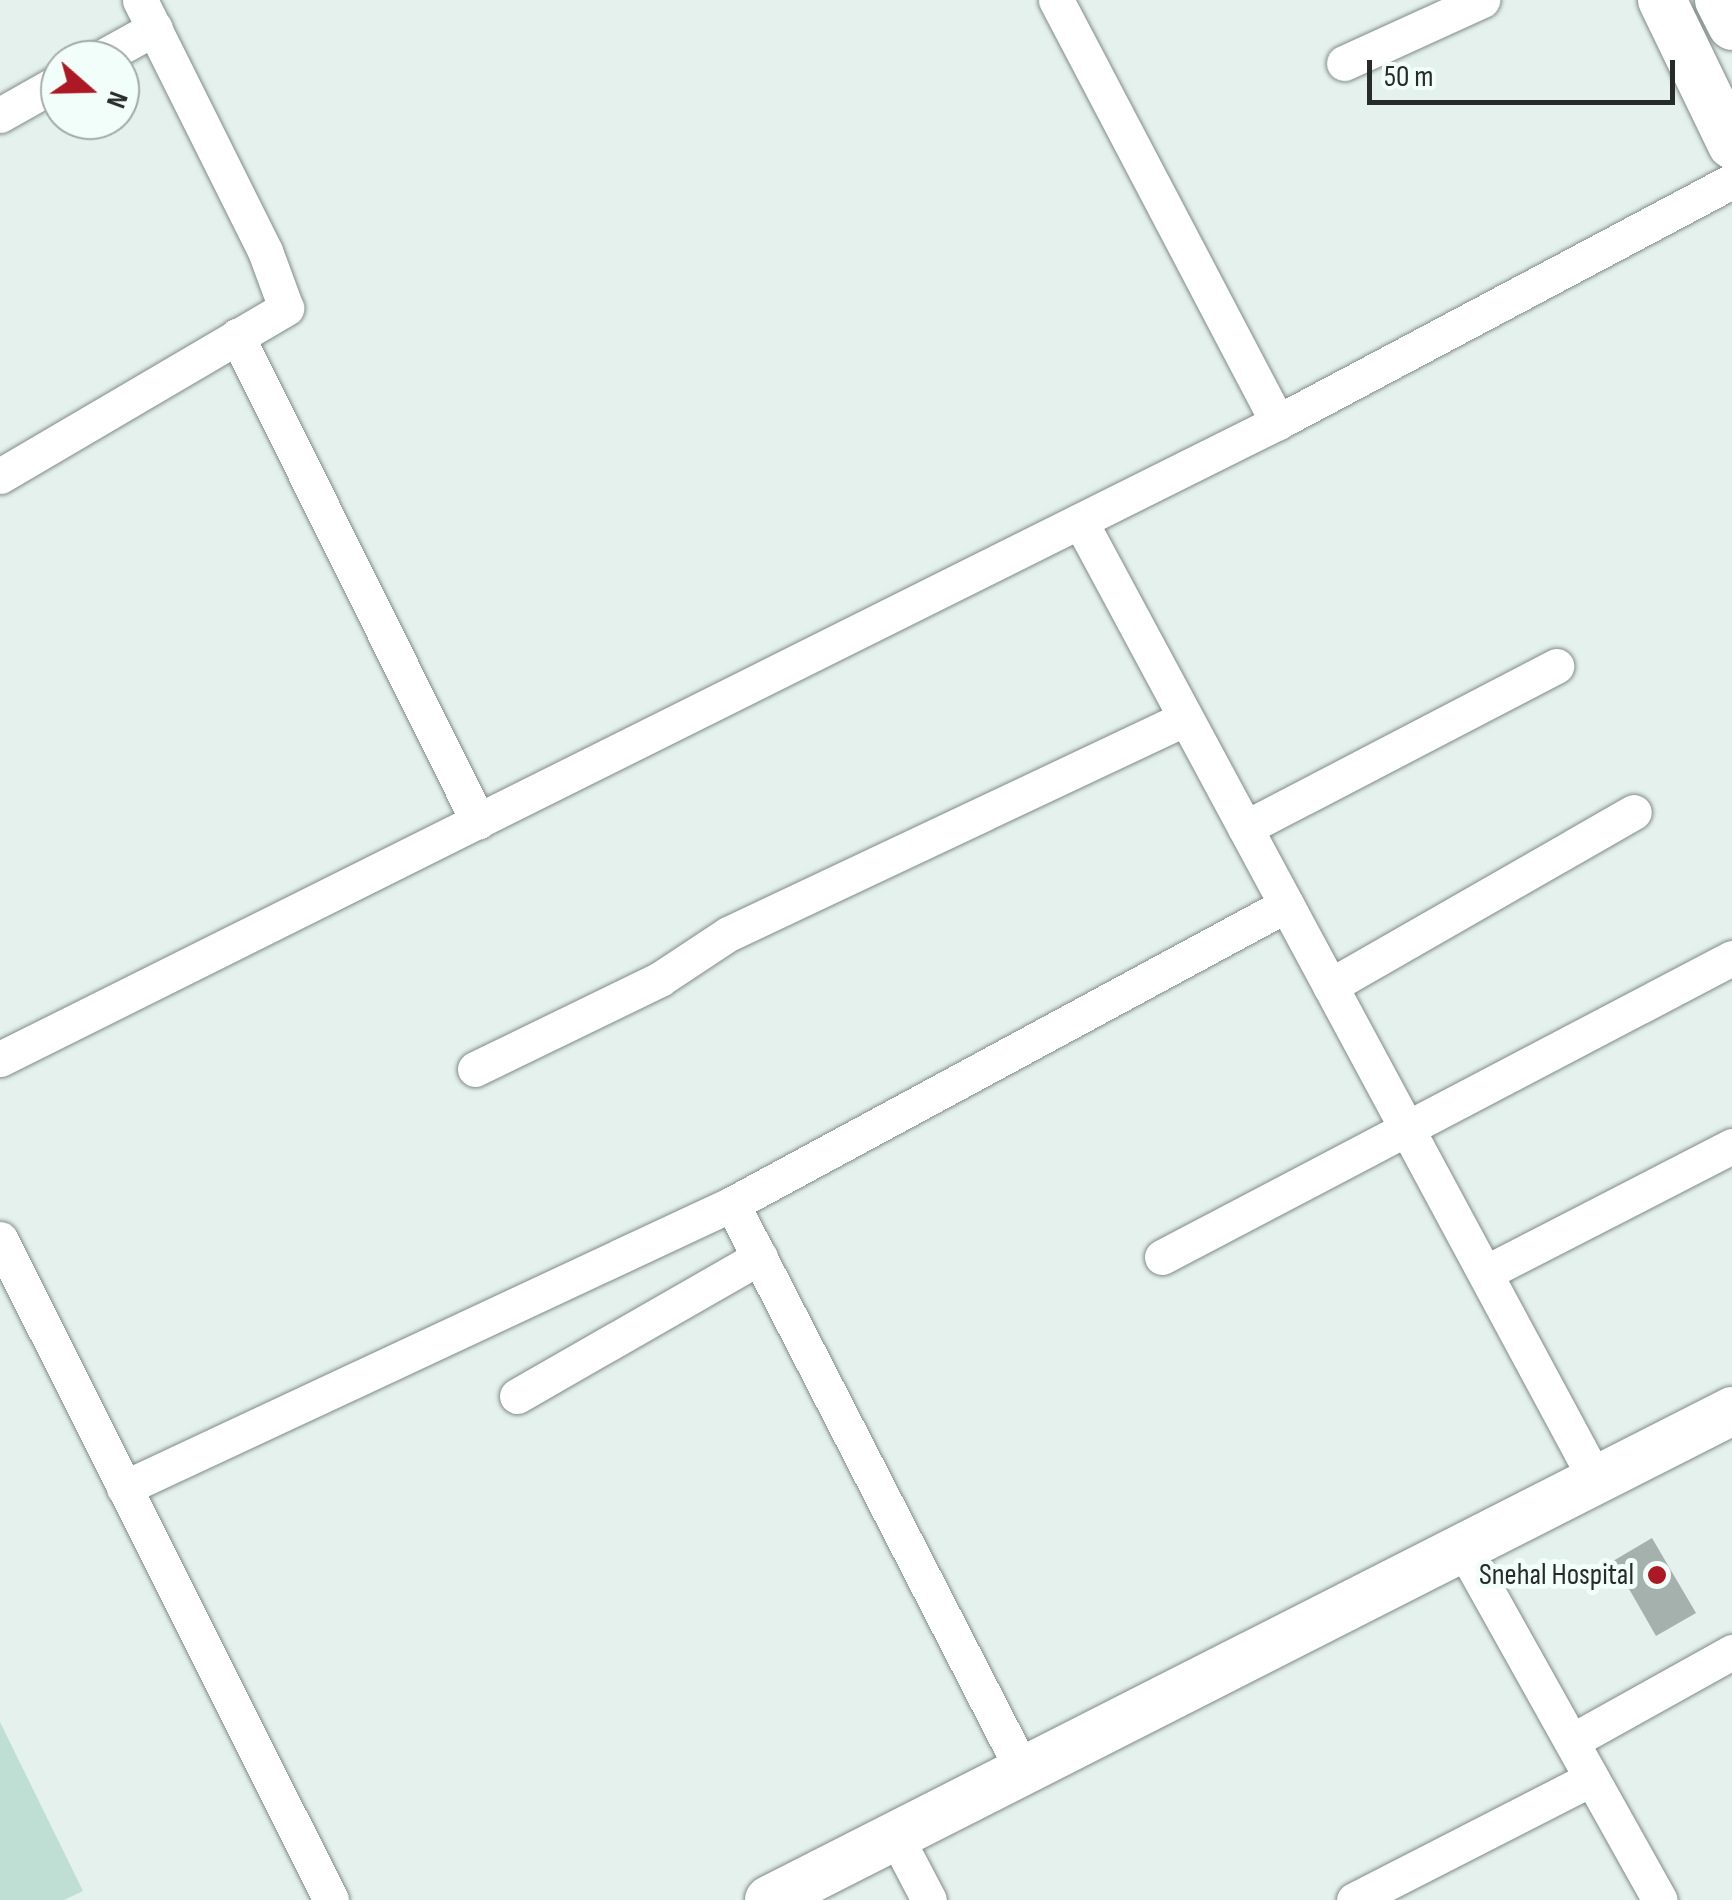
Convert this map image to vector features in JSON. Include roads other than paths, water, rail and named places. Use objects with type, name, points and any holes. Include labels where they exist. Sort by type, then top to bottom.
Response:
[{"type":"street","points":[[1056,0],[1278,422]]},
{"type":"street","points":[[1344,63],[1482,0]]},
{"type":"street","points":[[1662,0],[1732,145]]},
{"type":"street","points":[[1719,0],[1732,26]]},
{"type":"street","points":[[0,476],[286,308],[265,252],[147,14],[119,40]]},
{"type":"street","points":[[0,114],[40,92]]},
{"type":"street","points":[[0,1059],[1278,422],[1732,181]]},
{"type":"street","points":[[237,336],[478,821]]},
{"type":"street","points":[[1080,520],[1596,1480]]},
{"type":"street","points":[[1246,828],[1556,666]]},
{"type":"street","points":[[474,1069],[660,980],[728,934],[1186,718]]},
{"type":"street","points":[[1330,986],[1634,812]]},
{"type":"street","points":[[124,1488],[732,1204],[1286,905]]},
{"type":"street","points":[[1162,1257],[1732,958]]},
{"type":"street","points":[[1485,1273],[1732,1146]]},
{"type":"street","points":[[732,1204],[1022,1771]]},
{"type":"street","points":[[0,1239],[330,1900]]},
{"type":"street","points":[[517,1396],[760,1257]]},
{"type":"street","points":[[769,1900],[1732,1411]]},
{"type":"street","points":[[1463,1548],[1660,1900]]},
{"type":"street","points":[[1572,1741],[1732,1652]]},
{"type":"street","points":[[1354,1900],[1592,1778]]},
{"type":"street","points":[[895,1835],[929,1900]]},
{"type":"place","name":"Snehal Hospital","points":[[1657,1575]]}]
